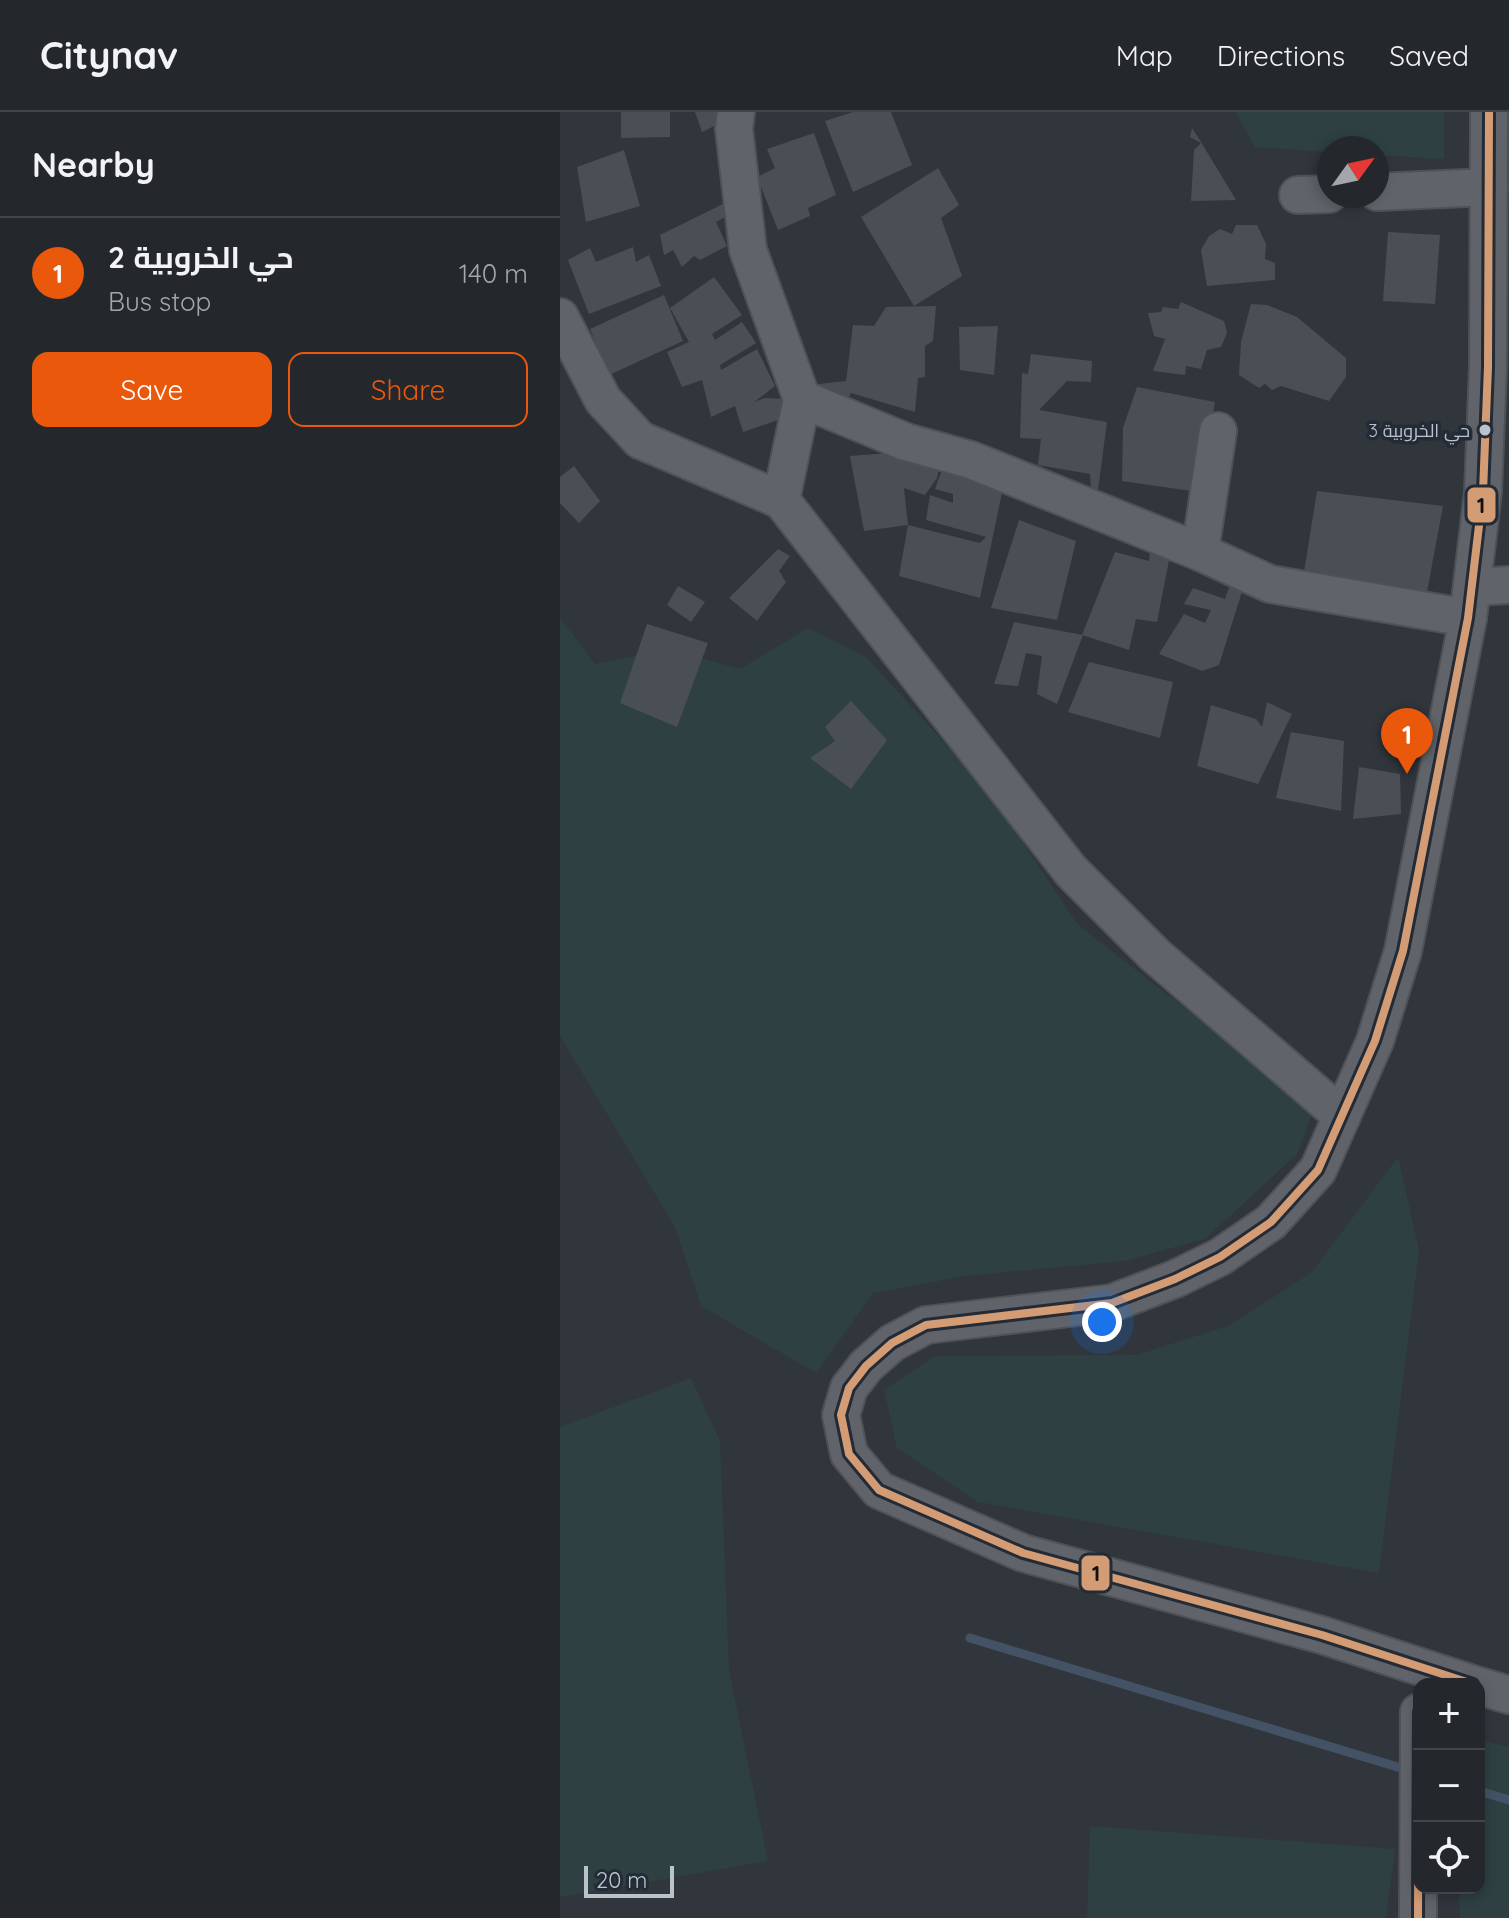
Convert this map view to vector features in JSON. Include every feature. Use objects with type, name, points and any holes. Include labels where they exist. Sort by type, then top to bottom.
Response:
[{"type":"street","points":[[736,112],[734,129],[748,250],[802,399],[781,500]]},
{"type":"street","points":[[1420,1677],[1322,1635],[1023,1553],[879,1490],[849,1454],[841,1415],[849,1388],[866,1366],[892,1343],[926,1325],[1112,1303],[1175,1279],[1220,1257],[1271,1222],[1318,1170],[1375,1041],[1403,951],[1470,603],[1483,492],[1489,112]]},
{"type":"street","points":[[1389,191],[1489,187]]},
{"type":"street","points":[[560,317],[603,400],[640,440],[781,500],[1071,871],[1155,955],[1342,1116]]},
{"type":"street","points":[[802,399],[906,442],[971,460],[1200,552],[1270,584],[1470,603],[1509,585]]},
{"type":"street","points":[[1200,552],[1218,431]]},
{"type":"street","points":[[1485,1688],[1509,1695]]},
{"type":"street","points":[[1418,1918],[1419,1750]]},
{"type":"shaded area","points":[[1235,112],[1444,112],[1444,159],[1389,156],[1389,136],[1317,136],[1317,151],[1255,147]]},
{"type":"shaded area","points":[[560,618],[595,664],[671,649],[740,669],[808,628],[866,657],[988,790],[1078,925],[1314,1108],[1297,1154],[1205,1239],[1124,1261],[965,1276],[873,1293],[816,1373],[701,1306],[675,1227],[560,1036]]},
{"type":"shaded area","points":[[1398,1157],[1419,1250],[1379,1573],[978,1502],[897,1448],[884,1390],[935,1356],[1137,1355],[1230,1325],[1312,1272]]},
{"type":"shaded area","points":[[691,1378],[720,1441],[729,1670],[768,1861],[560,1897],[560,1427]]},
{"type":"shaded area","points":[[1485,1741],[1509,1747],[1509,1918],[1460,1918],[1459,1894],[1485,1894]]},
{"type":"shaded area","points":[[1090,1826],[1395,1849],[1386,1918],[1087,1918]]},
{"type":"building","points":[[621,112],[670,112],[670,137],[621,138]]},
{"type":"building","points":[[695,112],[743,112],[702,132]]},
{"type":"building","points":[[853,112],[891,112],[912,165],[853,192],[825,121]]},
{"type":"building","points":[[1192,128],[1236,200],[1191,201],[1194,150],[1201,143],[1190,137]]},
{"type":"building","points":[[814,133],[836,195],[808,208],[810,216],[778,230],[757,177],[775,168],[767,149]]},
{"type":"building","points":[[624,150],[640,206],[586,222],[577,167]]},
{"type":"building","points":[[938,168],[959,205],[941,218],[962,276],[914,306],[861,217]]},
{"type":"building","points":[[725,203],[729,215],[716,222],[727,246],[700,260],[694,256],[682,267],[673,250],[664,255],[660,235]]},
{"type":"building","points":[[1236,225],[1257,225],[1266,244],[1265,259],[1275,263],[1275,280],[1207,286],[1201,250],[1209,236],[1220,229],[1232,234]]},
{"type":"building","points":[[1388,232],[1440,235],[1435,304],[1383,301]]},
{"type":"building","points":[[633,247],[636,262],[649,255],[661,286],[589,314],[568,260],[590,248],[596,262]]},
{"type":"building","points":[[714,277],[742,315],[712,334],[715,340],[742,322],[756,343],[720,365],[721,370],[757,349],[775,386],[754,402],[765,398],[785,399],[795,414],[743,432],[735,406],[711,417],[702,380],[682,387],[667,352],[689,342],[670,308]]},
{"type":"building","points":[[664,295],[683,341],[609,375],[590,329]]},
{"type":"building","points":[[1181,302],[1224,321],[1227,333],[1221,347],[1207,350],[1201,369],[1186,366],[1185,375],[1153,371],[1165,339],[1154,336],[1148,313],[1161,312],[1163,307],[1178,309]]},
{"type":"building","points":[[1251,304],[1267,305],[1297,317],[1346,358],[1346,377],[1329,401],[1281,386],[1272,390],[1265,384],[1259,388],[1239,375],[1241,342]]},
{"type":"building","points":[[936,306],[933,341],[925,346],[925,377],[918,378],[915,412],[851,393],[846,402],[810,385],[846,381],[853,325],[874,326],[886,307]]},
{"type":"building","points":[[998,326],[994,375],[960,370],[959,327]]},
{"type":"building","points":[[1031,354],[1092,361],[1091,382],[1067,381],[1039,410],[1107,422],[1098,490],[1091,489],[1090,474],[1038,465],[1041,439],[1020,438],[1022,373],[1028,374]]},
{"type":"building","points":[[1137,387],[1215,402],[1198,492],[1122,481],[1123,428]]},
{"type":"building","points":[[917,451],[941,457],[937,478],[925,495],[904,488],[908,525],[864,531],[850,456]]},
{"type":"building","points":[[574,466],[600,501],[579,523],[560,503],[560,477]]},
{"type":"building","points":[[942,470],[1003,488],[980,598],[899,576],[908,525],[980,543],[986,537],[926,520],[930,495],[953,503],[953,494],[935,489]]},
{"type":"building","points":[[1317,491],[1443,506],[1427,592],[1304,572]]},
{"type":"building","points":[[1019,520],[1076,541],[1057,620],[991,608]]},
{"type":"building","points":[[1151,539],[1172,545],[1157,622],[1136,619],[1129,650],[1082,635],[1115,552],[1149,561]]},
{"type":"building","points":[[778,549],[790,556],[779,571],[786,582],[757,621],[729,598]]},
{"type":"building","points":[[1233,576],[1245,582],[1219,665],[1202,671],[1159,654],[1184,614],[1205,623],[1211,610],[1184,604],[1193,588],[1225,599]]},
{"type":"building","points":[[678,586],[705,602],[691,622],[667,605]]},
{"type":"building","points":[[1014,622],[1083,635],[1057,704],[1037,694],[1042,656],[1026,653],[1018,686],[994,684]]},
{"type":"building","points":[[647,624],[708,643],[677,727],[620,703]]},
{"type":"building","points":[[1089,662],[1173,682],[1160,738],[1068,712]]},
{"type":"building","points":[[851,701],[887,740],[851,789],[810,758],[835,741],[825,727]]},
{"type":"building","points":[[1267,702],[1292,714],[1258,784],[1197,766],[1211,705],[1256,719],[1262,727]]},
{"type":"building","points":[[1291,732],[1344,741],[1341,811],[1276,798]]},
{"type":"building","points":[[1359,767],[1400,774],[1401,814],[1353,819]]},
{"type":"waterway","points":[[970,1638],[1411,1771]]},
{"type":"waterway","points":[[1485,1793],[1509,1800]]},
{"type":"transit line","name":"1","points":[[1455,1678],[1322,1635],[1023,1553],[879,1490],[849,1454],[841,1415],[849,1388],[866,1366],[892,1343],[926,1325],[1112,1303],[1175,1279],[1220,1257],[1271,1222],[1318,1170],[1375,1041],[1403,951],[1468,618],[1483,492],[1488,367],[1489,112]]},
{"type":"transit line","name":"1","points":[[1418,1918],[1419,1750]]},
{"type":"place","name":"حي الخروبية 3","points":[[1485,430]]},
{"type":"place","name":"حي الخروبية 2","points":[[1407,774]]}]
